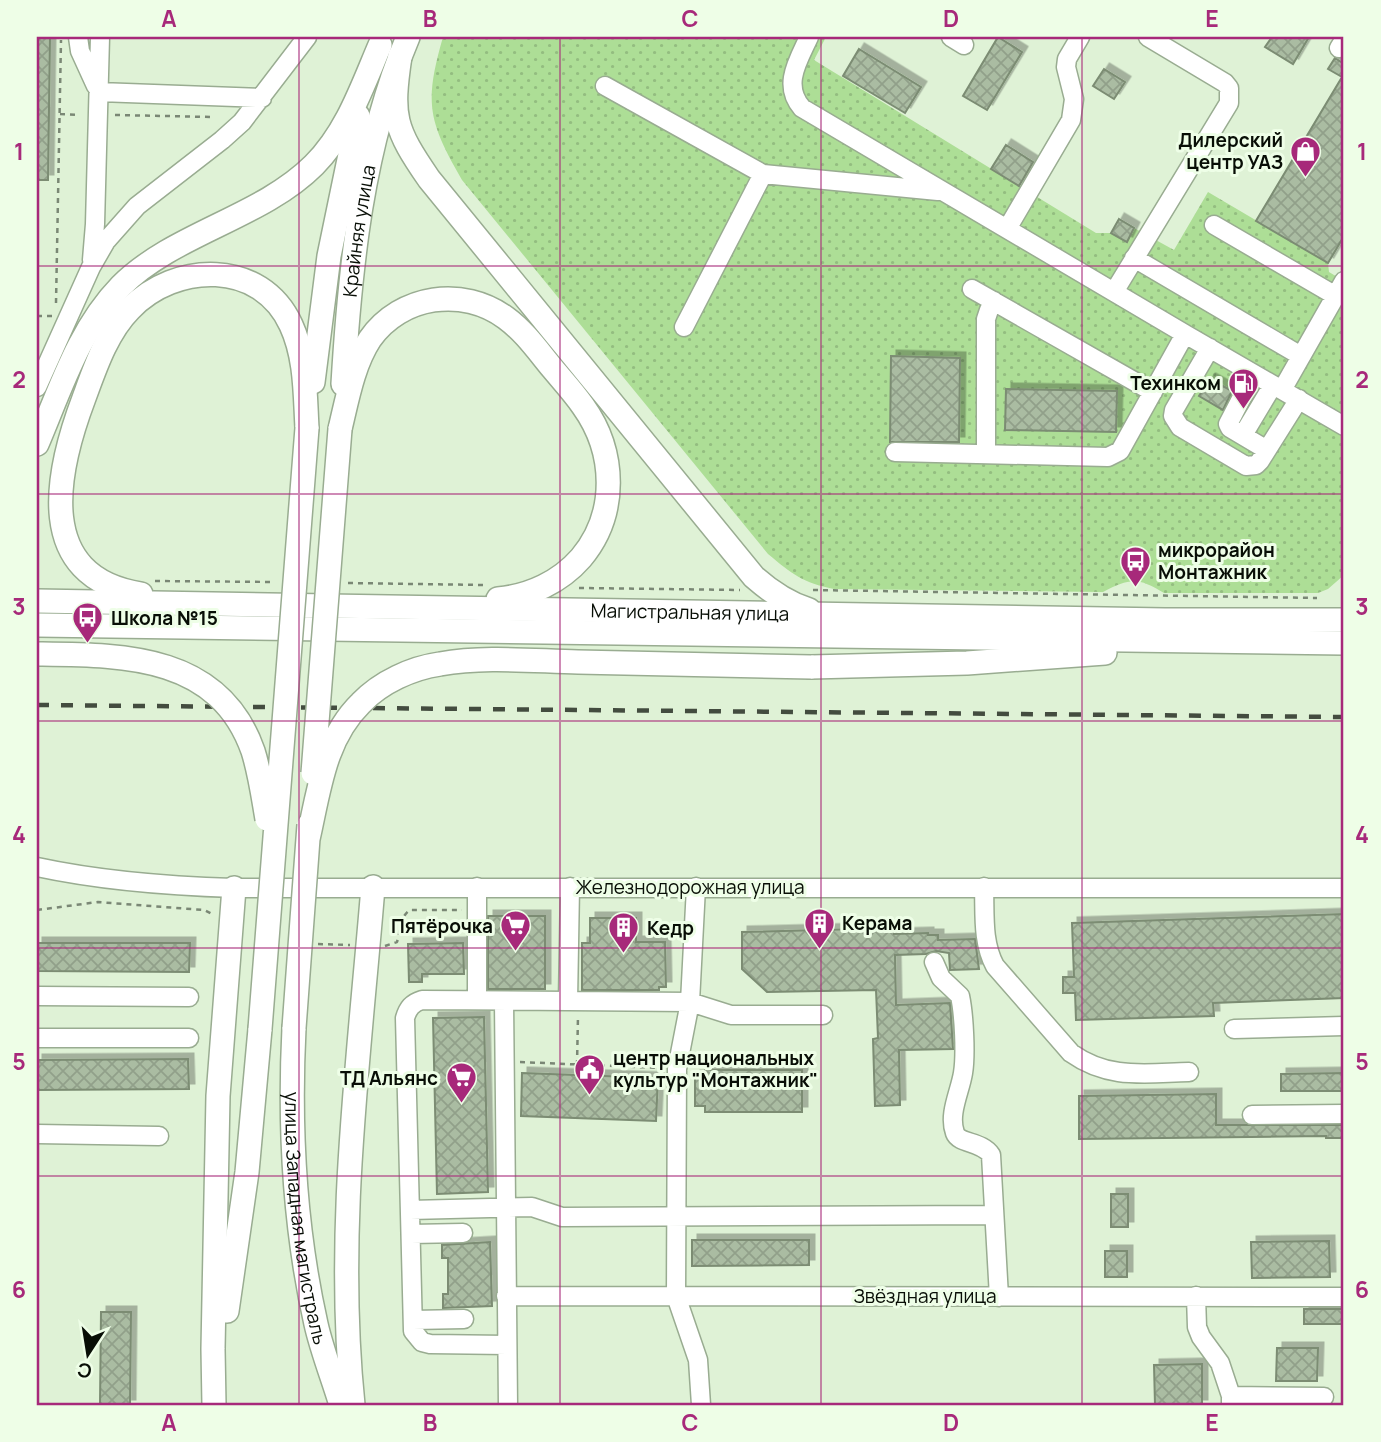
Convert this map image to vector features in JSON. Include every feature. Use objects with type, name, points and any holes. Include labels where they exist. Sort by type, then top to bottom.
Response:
[{"type":"main road","name":"Крайняя улица","points":[[307,428],[337,212],[355,127],[393,44]]},
{"type":"main road","name":"Крайняя улица","points":[[340,429],[347,316],[360,214],[393,44]]},
{"type":"main road","points":[[37,444],[80,344],[108,299],[124,283],[159,258],[275,194],[313,167],[339,135],[393,44]]},
{"type":"main road","points":[[393,44],[394,108],[397,122],[424,172],[754,577],[785,601],[832,615]]},
{"type":"main road","points":[[269,606],[216,597],[136,594],[110,585],[90,574],[73,553],[61,520],[60,493],[64,461],[91,379],[104,349],[128,310],[166,282],[198,274],[216,274],[248,282],[265,292],[279,306],[298,341],[303,365],[307,428],[272,859]]},
{"type":"main road","points":[[308,839],[340,429],[352,381],[369,340],[397,312],[429,300],[447,298],[486,306],[504,316],[520,330],[584,407],[604,447],[608,470],[607,509],[597,536],[574,566],[542,587],[514,597],[422,600],[359,607]]},
{"type":"main road","name":"Магистральная улица","points":[[37,601],[1165,620],[1344,620]]},
{"type":"main road","name":"Магистральная улица","points":[[37,625],[1344,643]]},
{"type":"main road","points":[[308,839],[323,771],[339,731],[362,701],[390,682],[411,671],[438,664],[496,660],[811,667],[967,663],[1263,642]]},
{"type":"main road","points":[[37,654],[140,659],[191,676],[210,689],[231,711],[252,748],[264,797],[272,859]]},
{"type":"main road","name":"улица Западная магистраль","points":[[308,839],[293,1028],[292,1142],[300,1232],[316,1327],[341,1405]]},
{"type":"main road","name":"улица Западная магистраль","points":[[224,1405],[226,1318],[247,1172],[272,859]]},
{"type":"main road","points":[[353,1405],[347,1302],[347,1210],[352,1112],[378,946],[373,887]]},
{"type":"main road","points":[[214,1405],[214,1238],[218,1096],[234,888]]},
{"type":"street","points":[[78,37],[80,51],[99,92]]},
{"type":"street","points":[[91,267],[95,224],[100,37]]},
{"type":"street","points":[[37,384],[91,267],[106,241],[137,206],[222,140],[262,98],[307,37]]},
{"type":"street","points":[[809,37],[791,83],[792,93],[802,108],[1344,426]]},
{"type":"street","points":[[1007,229],[1071,120],[1074,99],[1066,59],[1080,37]]},
{"type":"street","points":[[1114,292],[1229,103],[1230,94],[1225,83],[1148,37]]},
{"type":"street","points":[[605,86],[763,174],[943,191]]},
{"type":"street","points":[[99,92],[262,98]]},
{"type":"street","points":[[684,327],[763,174]]},
{"type":"street","points":[[1214,225],[1340,288],[1301,356],[1243,435]]},
{"type":"street","points":[[1134,258],[1301,356]]},
{"type":"street","points":[[972,289],[1153,391]]},
{"type":"street","points":[[986,454],[986,319],[994,301]]},
{"type":"street","points":[[895,452],[1115,455],[1120,451],[1185,334]]},
{"type":"street","points":[[1210,348],[1174,410],[1176,423],[1246,466],[1256,465],[1298,399]]},
{"type":"street","points":[[1254,374],[1228,419],[1230,428],[1267,450]]},
{"type":"street","name":"Железнодорожная улица","points":[[37,867],[146,884],[234,888],[373,887],[477,893],[570,887],[1344,888]]},
{"type":"street","points":[[570,887],[573,1001]]},
{"type":"street","points":[[696,887],[690,1002],[677,1069],[676,1296],[698,1360],[701,1405]]},
{"type":"street","points":[[985,887],[986,937],[995,965],[1071,1053],[1084,1063],[1106,1071],[1189,1072]]},
{"type":"street","points":[[477,893],[477,1000]]},
{"type":"street","points":[[934,962],[941,978],[955,990],[961,1003],[964,1069],[954,1106],[954,1131],[960,1138],[987,1148],[991,1155],[999,1297]]},
{"type":"street","points":[[37,996],[189,997]]},
{"type":"street","points":[[507,1345],[422,1342],[413,1331],[405,1018],[408,1009],[422,1000],[690,1002],[731,1015],[822,1015]]},
{"type":"street","points":[[504,1001],[508,1405]]},
{"type":"street","points":[[1234,1029],[1344,1026]]},
{"type":"street","points":[[37,1038],[189,1038]]},
{"type":"street","points":[[1252,1115],[1344,1115]]},
{"type":"street","points":[[37,1134],[159,1136]]},
{"type":"street","points":[[410,1210],[532,1207],[562,1217],[993,1215]]},
{"type":"street","points":[[411,1234],[463,1233]]},
{"type":"street","name":"Звёздная улица","points":[[506,1296],[1344,1297]]},
{"type":"street","points":[[1196,1296],[1201,1338],[1220,1363],[1231,1400],[1324,1397]]},
{"type":"street","points":[[413,1320],[464,1319]]},
{"type":"path","points":[[57,303],[61,37]]},
{"type":"path","points":[[60,114],[213,117]]},
{"type":"path","points":[[37,316],[56,316]]},
{"type":"path","points":[[152,580],[275,582]]},
{"type":"path","points":[[344,583],[495,586]]},
{"type":"path","points":[[542,587],[768,590]]},
{"type":"path","points":[[809,590],[1317,598]]},
{"type":"path","points":[[313,944],[378,946],[397,942],[405,913],[410,910],[465,909],[477,893]]},
{"type":"path","points":[[37,910],[98,902],[204,910],[219,920]]},
{"type":"path","points":[[573,1001],[577,1065]]},
{"type":"path","points":[[505,1062],[677,1069]]},
{"type":"green space","points":[[443,37],[826,37],[814,60],[1096,233],[1111,233],[1126,241],[1134,228],[1174,250],[1208,192],[1328,263],[1329,272],[1344,281],[1344,575],[1328,589],[1318,593],[1164,593],[1134,581],[1103,592],[834,589],[798,577],[768,554],[462,180],[442,142],[433,111],[433,79]]},
{"type":"building","points":[[37,37],[50,37],[48,180],[37,180]]},
{"type":"building","points":[[998,37],[1022,52],[987,110],[963,96]]},
{"type":"building","points":[[1272,37],[1309,37],[1293,64],[1265,47]]},
{"type":"building","points":[[859,49],[921,87],[905,113],[843,76]]},
{"type":"building","points":[[1335,58],[1344,64],[1344,236],[1328,263],[1256,221],[1342,77],[1328,69]]},
{"type":"building","points":[[1104,69],[1125,82],[1114,99],[1093,86]]},
{"type":"building","points":[[1006,145],[1033,162],[1019,186],[991,169]]},
{"type":"building","points":[[1119,219],[1134,228],[1127,242],[1111,233]]},
{"type":"building","points":[[891,356],[960,358],[959,442],[890,442]]},
{"type":"building","points":[[1210,379],[1232,391],[1223,410],[1199,396]]},
{"type":"building","points":[[1006,389],[1117,391],[1116,432],[1005,430]]},
{"type":"building","points":[[1344,914],[1344,998],[1213,1003],[1214,1016],[1076,1020],[1075,993],[1063,993],[1063,977],[1074,977],[1072,923]]},
{"type":"building","name":"Пятёрочка","points":[[488,916],[545,916],[545,989],[488,989]]},
{"type":"building","name":"Кедр","points":[[590,918],[636,918],[636,942],[665,942],[666,987],[659,987],[659,990],[582,990],[582,943],[590,943]]},
{"type":"building","points":[[894,928],[894,934],[928,933],[938,935],[938,940],[975,939],[979,969],[950,970],[949,953],[936,951],[895,955],[896,1005],[950,1003],[953,1049],[899,1050],[900,1105],[875,1106],[873,1039],[878,1038],[876,990],[767,992],[742,969],[742,932]]},
{"type":"building","points":[[37,943],[190,943],[189,972],[37,971]]},
{"type":"building","points":[[463,943],[464,974],[422,974],[422,982],[409,982],[408,944]]},
{"type":"building","name":"ТД Альянс","points":[[484,1017],[488,1192],[437,1194],[433,1018]]},
{"type":"building","points":[[188,1059],[189,1089],[37,1090],[37,1060]]},
{"type":"building","points":[[705,1070],[802,1070],[802,1112],[705,1112],[705,1106],[695,1106],[695,1076],[705,1076]]},
{"type":"building","points":[[522,1073],[658,1078],[656,1121],[521,1116]]},
{"type":"building","points":[[1344,1073],[1344,1091],[1281,1091],[1281,1074]]},
{"type":"building","points":[[1216,1094],[1216,1125],[1344,1125],[1344,1138],[1079,1139],[1079,1096]]},
{"type":"building","points":[[1111,1194],[1128,1194],[1128,1227],[1111,1227]]},
{"type":"building","points":[[692,1240],[809,1240],[809,1265],[692,1266]]},
{"type":"building","points":[[1329,1241],[1330,1277],[1252,1278],[1251,1242]]},
{"type":"building","points":[[490,1242],[492,1306],[443,1308],[443,1294],[448,1294],[448,1258],[442,1258],[442,1245]]},
{"type":"building","points":[[1105,1251],[1127,1251],[1127,1277],[1105,1277]]},
{"type":"building","points":[[1304,1309],[1344,1309],[1344,1324],[1304,1324]]},
{"type":"building","points":[[101,1312],[131,1312],[130,1405],[100,1405]]},
{"type":"building","points":[[1277,1348],[1318,1348],[1317,1381],[1276,1381]]},
{"type":"building","points":[[1202,1364],[1202,1405],[1155,1405],[1154,1365]]},
{"type":"railway","points":[[37,705],[1344,717]]},
{"type":"place","name":"Дилерский центр УАЗ","points":[[1306,178]]},
{"type":"place","name":"Техинком","points":[[1244,410]]},
{"type":"place","name":"микрорайон Монтажник","points":[[1135,588]]},
{"type":"place","name":"Школа №15","points":[[88,645]]},
{"type":"place","name":"Керама","points":[[819,950]]},
{"type":"place","name":"Пятёрочка","points":[[516,953]]},
{"type":"place","name":"Кедр","points":[[624,955]]},
{"type":"place","name":"центр национальных культур \"Монтажник\"","points":[[590,1096]]},
{"type":"place","name":"ТД Альянс","points":[[461,1105]]}]
